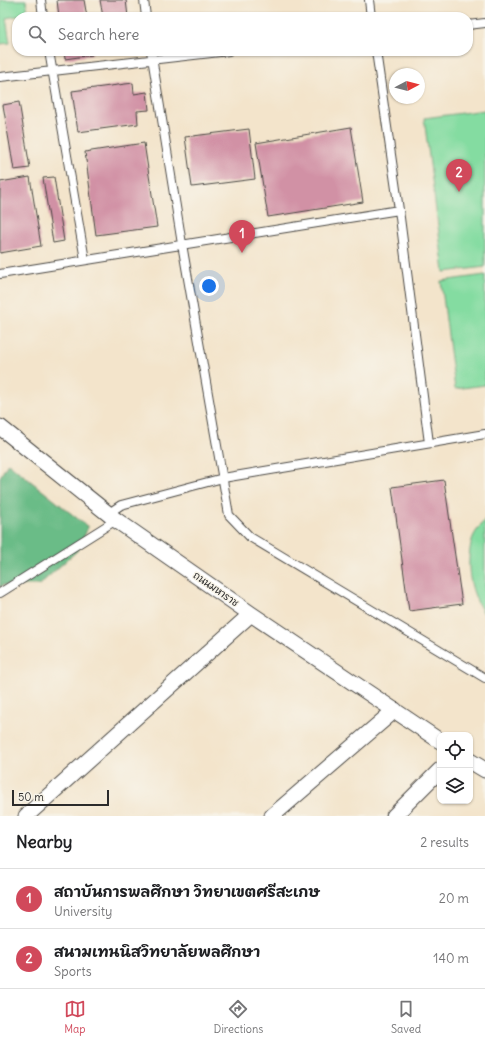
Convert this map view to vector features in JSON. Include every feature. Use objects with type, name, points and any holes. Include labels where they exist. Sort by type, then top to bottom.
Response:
[{"type":"street","name":"ถนนมหาราช","points":[[0,427],[112,517],[251,614],[437,739]]},
{"type":"street","points":[[26,816],[251,614]]},
{"type":"street","points":[[272,816],[394,710]]},
{"type":"street","points":[[473,763],[485,770]]},
{"type":"street","points":[[394,816],[437,773]]},
{"type":"lane","points":[[40,0],[42,12]]},
{"type":"lane","points":[[144,0],[145,12]]},
{"type":"lane","points":[[369,0],[370,12]]},
{"type":"lane","points":[[473,24],[485,23]]},
{"type":"lane","points":[[50,56],[85,260]]},
{"type":"lane","points":[[0,77],[52,71],[146,56]]},
{"type":"lane","points":[[152,56],[182,244],[229,514],[250,537],[485,678]]},
{"type":"lane","points":[[377,56],[399,210],[429,443]]},
{"type":"lane","points":[[0,274],[399,210]]},
{"type":"lane","points":[[0,593],[112,517],[121,505],[223,478],[485,434]]},
{"type":"green space","points":[[0,0],[26,0],[28,12],[12,12],[12,17],[6,18],[10,43],[0,44]]},
{"type":"green space","points":[[485,110],[485,267],[444,272],[424,118]]},
{"type":"green space","points":[[485,275],[485,385],[455,389],[441,281]]},
{"type":"green space","points":[[8,463],[88,527],[79,549],[39,585],[3,585],[0,588],[0,477]]},
{"type":"green space","points":[[485,519],[485,615],[472,589],[469,559],[473,537]]},
{"type":"building","points":[[57,0],[84,0],[86,12],[58,12]]},
{"type":"building","points":[[100,0],[126,0],[127,12],[102,12]]},
{"type":"building","points":[[65,56],[85,56],[65,59]]},
{"type":"building","points":[[133,83],[134,94],[147,92],[149,110],[137,111],[138,124],[78,132],[72,91]]},
{"type":"building","points":[[19,102],[30,168],[14,170],[3,105]]},
{"type":"building","points":[[351,127],[363,202],[268,217],[256,143]]},
{"type":"building","points":[[249,129],[255,179],[192,187],[185,137]]},
{"type":"building","points":[[144,143],[157,227],[96,235],[85,152]]},
{"type":"building","points":[[30,177],[41,246],[0,253],[0,182]]},
{"type":"building","points":[[54,177],[64,241],[53,243],[43,178]]},
{"type":"building","points":[[444,480],[462,604],[409,611],[392,487]]},
{"type":"place","name":"สนามเทนนิสวิทยาลัยพลศึกษา","points":[[459,192]]},
{"type":"place","name":"สถาบันการพลศึกษา วิทยาเขตศรีสะเกษ","points":[[242,253]]}]
